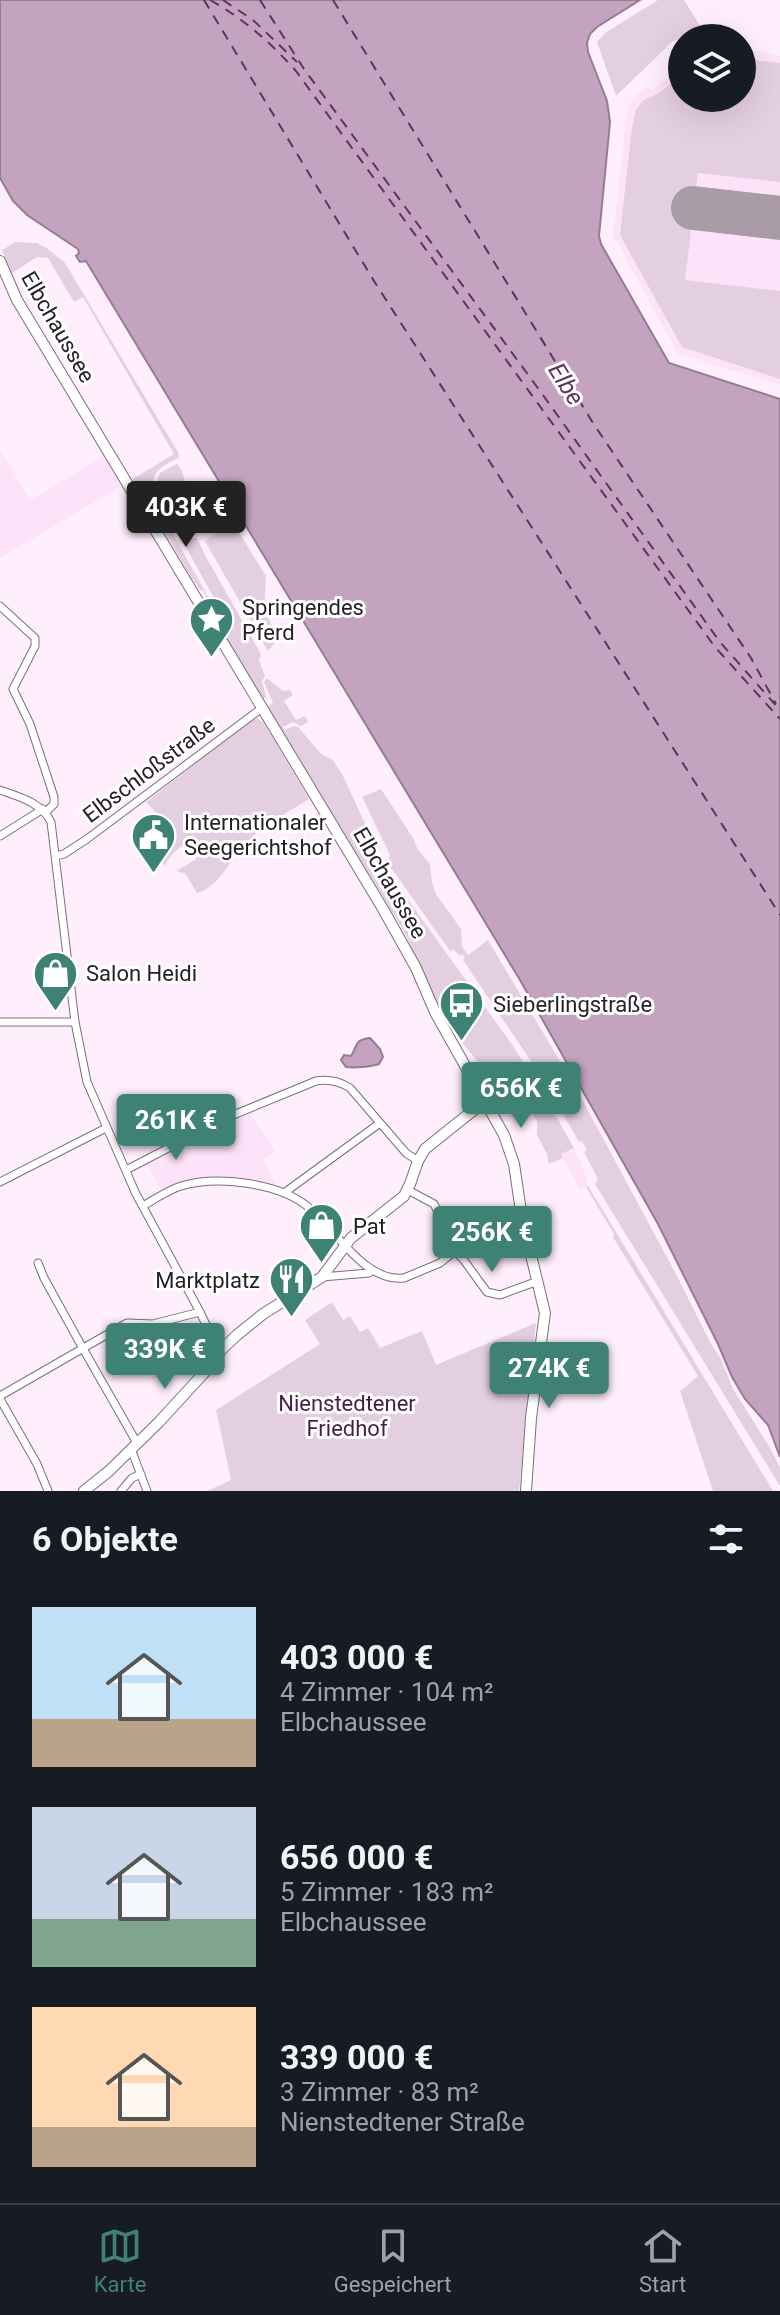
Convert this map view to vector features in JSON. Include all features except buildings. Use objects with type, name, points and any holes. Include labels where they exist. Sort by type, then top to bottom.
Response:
[{"type":"main road","name":"Elbchaussee","points":[[1,265],[17,300],[395,930],[436,1014],[509,1147],[545,1313],[531,1418],[526,1491]]},
{"type":"main road","points":[[84,1491],[106,1474],[181,1398],[219,1352],[263,1314],[322,1277],[346,1244],[408,1190],[418,1161],[430,1145],[485,1101]]},
{"type":"street","points":[[0,606],[35,638],[35,646],[13,689],[30,724],[55,800],[54,806],[0,836]]},
{"type":"street","name":"Elbschloßstraße","points":[[56,856],[87,839],[262,708]]},
{"type":"street","points":[[0,790],[32,802],[44,811],[53,827],[75,1022],[85,1073],[106,1128],[143,1206],[219,1352]]},
{"type":"street","points":[[0,1022],[75,1022]]},
{"type":"street","points":[[126,1170],[240,1112],[316,1081],[326,1080],[345,1085],[355,1093],[406,1153],[418,1161]]},
{"type":"street","points":[[284,1193],[380,1123]]},
{"type":"street","points":[[0,1182],[106,1128]]},
{"type":"street","points":[[143,1206],[176,1188],[193,1184],[264,1186],[307,1205],[351,1252],[373,1270],[391,1277],[404,1278],[440,1263],[455,1251]]},
{"type":"street","points":[[408,1190],[434,1204],[455,1251],[483,1289],[492,1294],[503,1294],[538,1281]]},
{"type":"street","points":[[38,1263],[134,1446],[147,1491]]},
{"type":"street","points":[[322,1277],[369,1273],[373,1270]]},
{"type":"street","points":[[48,1491],[37,1464],[0,1397],[130,1322],[149,1324],[200,1312]]},
{"type":"street","points":[[121,1491],[129,1480],[141,1474]]},
{"type":"shaded area","points":[[756,51],[780,56],[780,385],[678,354],[613,235],[628,105],[646,86],[651,90],[668,78],[668,112],[756,112]]},
{"type":"shaded area","points":[[0,449],[30,500],[106,455],[123,485],[0,558]]},
{"type":"shaded area","points":[[213,495],[227,523],[205,541],[193,512],[204,506],[202,501]]},
{"type":"shaded area","points":[[250,1113],[276,1151],[263,1160],[277,1185],[224,1177],[187,1180],[161,1190],[147,1164]]},
{"type":"shaded area","points":[[574,1148],[588,1186],[579,1189],[561,1154]]},
{"type":"green space","points":[[658,0],[684,0],[699,24],[668,24],[668,46],[616,96],[597,42],[605,33]]},
{"type":"green space","points":[[756,60],[780,63],[780,182],[698,173],[685,280],[780,291],[780,379],[682,347],[620,235],[636,110],[642,101],[668,86],[668,112],[756,112]]},
{"type":"green space","points":[[16,242],[37,243],[65,263],[179,454],[178,458],[158,471],[152,485],[136,486],[133,479],[174,454],[83,297],[74,302],[48,258],[37,257],[12,273],[2,250]]},
{"type":"green space","points":[[177,464],[185,480],[188,513],[182,517],[182,530],[178,533],[157,488],[160,473]]},
{"type":"green space","points":[[138,488],[152,488],[158,507],[216,611],[217,618],[203,590],[191,577]]},
{"type":"green space","points":[[233,523],[266,576],[264,609],[278,639],[268,651],[205,541]]},
{"type":"green space","points":[[183,532],[190,538],[197,538],[261,654],[259,660],[265,676],[262,681],[266,697],[263,699],[220,627],[224,622],[223,614],[179,535]]},
{"type":"green space","points":[[267,678],[283,691],[290,690],[293,695],[284,701],[296,720],[305,716],[308,722],[301,726],[293,722],[283,727],[284,730],[298,727],[321,754],[333,760],[386,869],[541,1090],[574,1148],[561,1154],[563,1158],[549,1164],[537,1135],[537,1122],[520,1091],[510,1080],[490,1093],[478,1062],[440,1010],[404,931],[267,707],[273,703],[264,682]]},
{"type":"green space","points":[[257,718],[264,723],[309,799],[252,837],[215,882],[197,893],[186,874],[176,871],[195,860],[201,852],[198,846],[182,846],[165,866],[158,858],[167,842],[164,821],[146,802]]},
{"type":"green space","points":[[381,789],[430,864],[436,894],[461,929],[462,946],[468,955],[488,940],[576,1088],[721,1359],[733,1389],[780,1467],[780,1486],[595,1184],[598,1179],[584,1152],[587,1150],[582,1141],[579,1142],[543,1079],[463,960],[465,958],[454,950],[450,951],[387,862],[390,855],[362,797]]},
{"type":"green space","points":[[588,1186],[773,1491],[713,1491],[680,1391],[698,1376],[613,1237]]},
{"type":"green space","name":"Nienstedtener Friedhof","points":[[332,1302],[343,1320],[350,1316],[360,1332],[368,1328],[380,1348],[422,1331],[436,1365],[536,1323],[519,1491],[207,1491],[231,1480],[216,1410],[320,1344],[305,1320]]},
{"type":"water","name":"Elbe","points":[[0,0],[640,0],[597,27],[587,43],[607,101],[610,122],[599,236],[601,244],[669,363],[780,399],[780,1457],[768,1425],[745,1399],[732,1377],[658,1224],[520,980],[86,261],[80,262],[76,256],[78,249],[27,215],[13,201],[0,178]]},
{"type":"water","points":[[370,1038],[383,1057],[379,1064],[346,1067],[341,1060],[344,1055],[351,1056],[358,1042]]},
{"type":"ferry route","points":[[204,0],[374,281],[780,915]]},
{"type":"ferry route","points":[[210,0],[256,32],[296,71],[715,647],[780,719]]},
{"type":"ferry route","points":[[223,0],[253,20],[297,62]]},
{"type":"ferry route","points":[[260,0],[304,69],[720,642],[780,710]]},
{"type":"ferry route","points":[[333,0],[593,423],[751,658],[776,704]]},
{"type":"runway","points":[[693,208],[780,218]]},
{"type":"place","name":"Springendes Pferd","points":[[211,659]]},
{"type":"place","name":"Internationaler Seegerichtshof","points":[[153,874]]},
{"type":"place","name":"Salon Heidi","points":[[55,1012]]},
{"type":"place","name":"Sieberlingstraße","points":[[462,1043]]},
{"type":"place","name":"Pat","points":[[322,1265]]},
{"type":"place","name":"Marktplatz","points":[[291,1319]]}]
